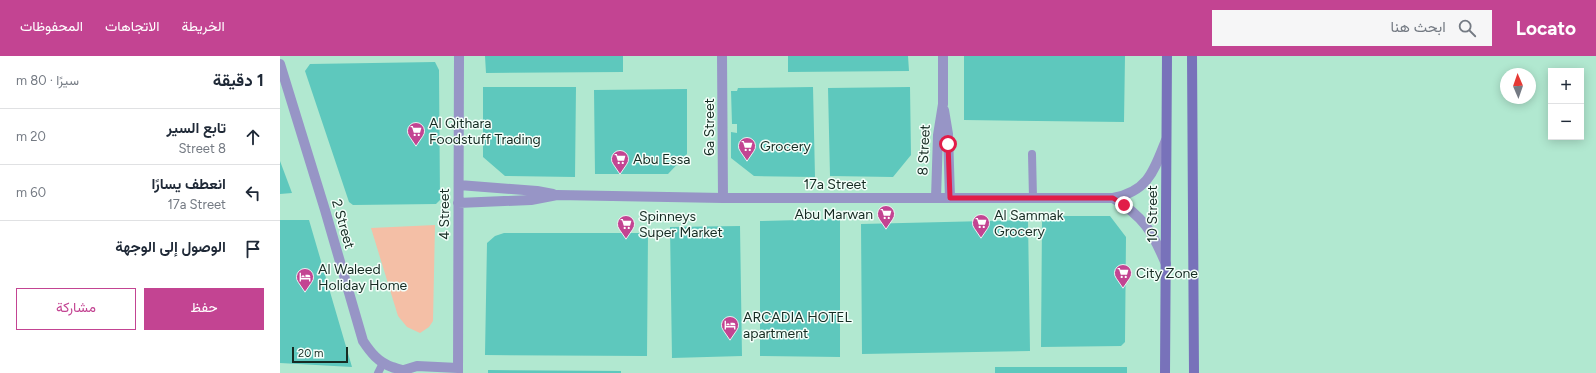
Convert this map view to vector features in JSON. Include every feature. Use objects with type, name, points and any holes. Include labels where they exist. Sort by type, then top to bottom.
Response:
[{"type":"main road","name":"10 Street","points":[[1165,373],[1167,56]]},
{"type":"main road","points":[[1192,56],[1194,373]]},
{"type":"street","name":"4 Street","points":[[458,371],[459,56]]},
{"type":"street","name":"6a Street","points":[[722,56],[723,198]]},
{"type":"street","name":"8 Street","points":[[936,198],[938,134],[943,104],[943,56]]},
{"type":"street","name":"2 Street","points":[[280,64],[325,210],[363,342],[371,354],[383,363],[405,372],[418,366],[458,371]]},
{"type":"street","name":"8 Street","points":[[943,104],[948,134],[950,198]]},
{"type":"street","name":"17a Street","points":[[557,195],[723,198],[1113,198],[1125,196],[1137,191],[1146,182],[1153,173],[1166,140]]},
{"type":"street","points":[[459,185],[537,191],[557,195]]},
{"type":"street","points":[[458,203],[531,200],[557,195]]},
{"type":"street","points":[[1113,198],[1132,211],[1151,231],[1166,264]]},
{"type":"lane","points":[[1032,154],[1033,198]]},
{"type":"lane","points":[[378,373],[383,363]]},
{"type":"shaded area","points":[[435,225],[433,321],[429,327],[420,333],[407,327],[398,316],[371,228]]},
{"type":"building","points":[[485,56],[623,56],[623,72],[486,73]]},
{"type":"building","points":[[788,56],[908,56],[909,71],[788,72]]},
{"type":"building","points":[[964,56],[1125,56],[1124,122],[964,120]]},
{"type":"building","points":[[435,62],[439,70],[440,200],[436,204],[353,205],[349,202],[305,71],[310,64]]},
{"type":"building","points":[[483,87],[576,87],[575,177],[505,176],[483,157]]},
{"type":"building","points":[[813,87],[815,177],[754,176],[731,158],[731,132],[737,133],[737,124],[732,124],[731,91],[737,91],[738,88]]},
{"type":"building","points":[[910,87],[911,155],[893,177],[830,176],[828,88]]},
{"type":"building","points":[[687,89],[687,154],[668,174],[595,174],[594,90]]},
{"type":"building","points":[[280,161],[292,193],[280,194]]},
{"type":"building","points":[[1048,216],[1110,216],[1126,237],[1125,342],[1121,346],[1041,347],[1042,221]]},
{"type":"building","points":[[840,219],[840,357],[760,356],[760,221]]},
{"type":"building","name":"Al Waleed Holiday Home","points":[[280,220],[309,220],[352,367],[280,363]]},
{"type":"building","points":[[1028,220],[1030,351],[862,354],[861,224]]},
{"type":"building","points":[[740,226],[742,356],[672,358],[670,227]]},
{"type":"building","points":[[504,233],[648,233],[647,356],[485,355],[487,243],[495,236]]},
{"type":"building","points":[[995,367],[1127,367],[1127,373],[995,373]]},
{"type":"building","points":[[488,370],[621,371],[621,373],[488,373]]},
{"type":"place","name":"Al Qithara Foodstuff Trading","points":[[416,146]]},
{"type":"place","name":"Grocery","points":[[747,161]]},
{"type":"place","name":"Abu Essa","points":[[620,174]]},
{"type":"place","name":"Abu Marwan","points":[[886,229]]},
{"type":"place","name":"Al Sammak Grocery","points":[[981,238]]},
{"type":"place","name":"Spinneys Super Market","points":[[626,239]]},
{"type":"place","name":"City Zone","points":[[1123,288]]},
{"type":"place","name":"Al Waleed Holiday Home","points":[[305,292]]},
{"type":"place","name":"ARCADIA HOTEL apartment","points":[[730,340]]},
{"type":"route","points":[[948,144],[950,198],[1113,198],[1124,205]]}]
